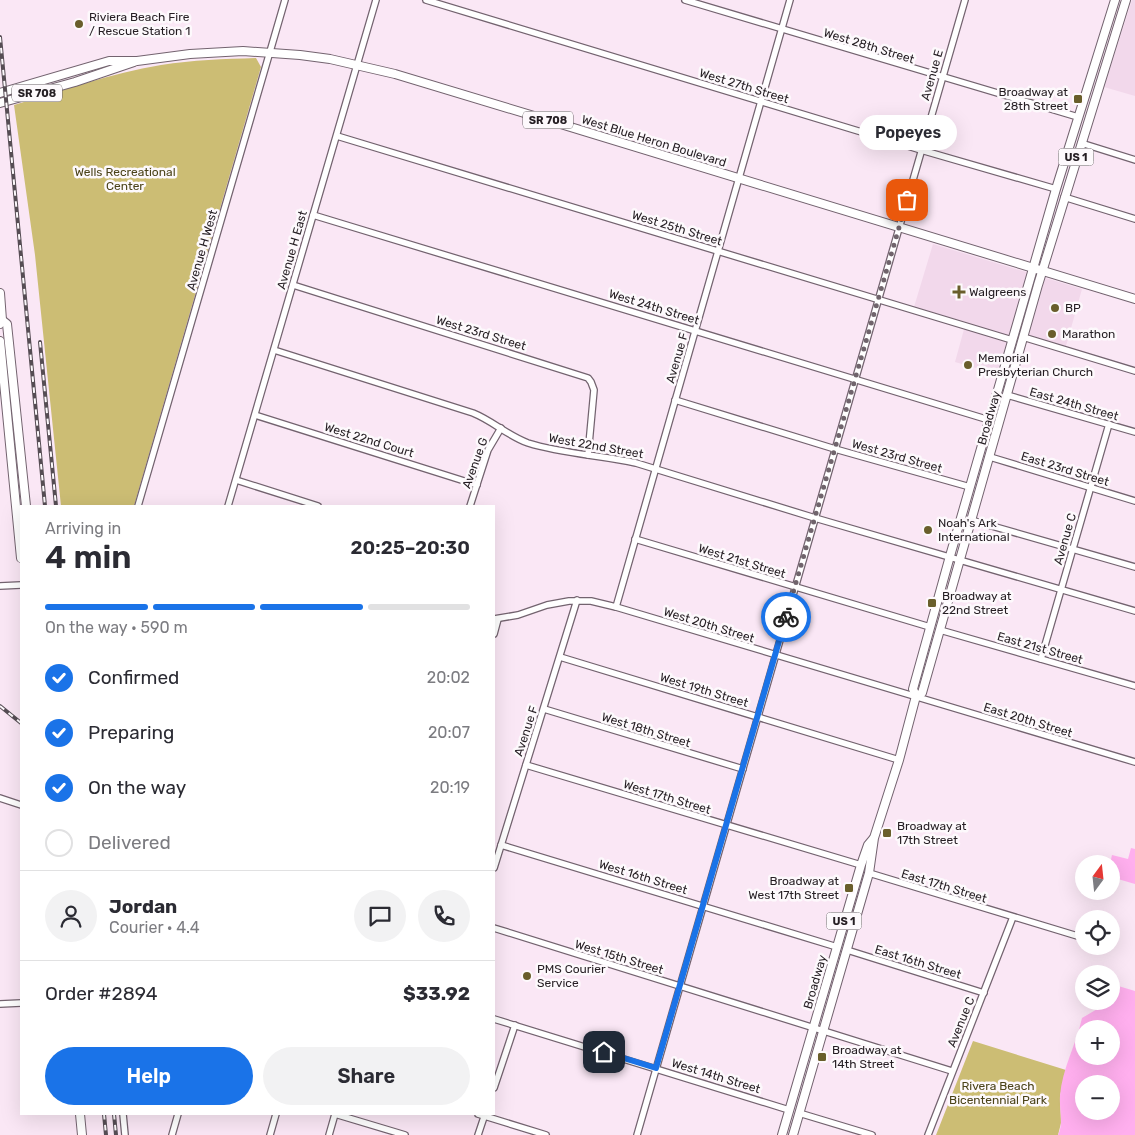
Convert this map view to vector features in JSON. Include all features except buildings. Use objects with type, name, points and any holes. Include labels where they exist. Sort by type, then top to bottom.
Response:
[{"type":"main road","name":"Broadway","points":[[793,1135],[869,873],[874,838],[899,760],[916,696],[913,689],[950,556],[1056,189],[1115,0]]},
{"type":"main road","name":"Broadway","points":[[916,696],[922,693],[1064,197],[1126,0]]},
{"type":"main road","name":"West Blue Heron Boulevard","points":[[0,93],[109,61],[137,61],[217,52],[270,52],[304,55],[357,64],[1135,298]]},
{"type":"main road","name":"West Blue Heron Boulevard","points":[[0,103],[75,82],[137,61]]},
{"type":"main road","points":[[1080,143],[1077,134],[1090,94],[1088,86]]},
{"type":"main road","points":[[0,293],[1,322],[7,324],[26,505]]},
{"type":"main road","points":[[0,341],[20,548]]},
{"type":"main road","name":"Broadway","points":[[782,1135],[861,865],[868,845],[874,838]]},
{"type":"main road","points":[[80,1115],[82,1135]]},
{"type":"street","name":"Avenue H West","points":[[138,505],[285,0]]},
{"type":"street","name":"Avenue H East","points":[[228,505],[376,0]]},
{"type":"street","name":"West 27th Street","points":[[426,0],[1056,189]]},
{"type":"street","name":"West 28th Street","points":[[684,0],[1078,117]]},
{"type":"street","name":"Avenue F","points":[[616,607],[790,0]]},
{"type":"street","name":"Avenue E","points":[[637,1135],[964,0]]},
{"type":"street","name":"West 25th Street","points":[[336,136],[1012,340]]},
{"type":"street","points":[[1080,143],[1135,160]]},
{"type":"street","points":[[1064,197],[1135,219]]},
{"type":"street","name":"West 24th Street","points":[[313,215],[989,420]]},
{"type":"street","name":"West 23rd Street","points":[[293,285],[588,378],[594,390],[588,454]]},
{"type":"street","points":[[1023,338],[1135,371]]},
{"type":"street","name":"West 22nd Street","points":[[274,350],[474,413],[508,434],[527,443],[557,450],[616,458],[656,468],[815,518],[1135,611]]},
{"type":"street","name":"East 24th Street","points":[[1007,394],[1135,432]]},
{"type":"street","name":"West 23rd Street","points":[[675,400],[835,449],[970,487]]},
{"type":"street","name":"West 22nd Court","points":[[255,415],[477,485]]},
{"type":"street","name":"Avenue C","points":[[1041,659],[1109,424]]},
{"type":"street","name":"Avenue G","points":[[470,505],[488,450],[501,428]]},
{"type":"street","name":"East 23rd Street","points":[[990,457],[1135,501]]},
{"type":"street","points":[[236,480],[315,505]]},
{"type":"street","points":[[971,520],[1135,567]]},
{"type":"street","name":"West 21st Street","points":[[635,539],[930,627]]},
{"type":"street","points":[[0,586],[20,585]]},
{"type":"street","name":"Avenue F","points":[[495,865],[577,600]]},
{"type":"street","name":"West 20th Street","points":[[496,619],[518,615],[560,602],[590,601],[616,607],[916,696]]},
{"type":"street","name":"East 21st Street","points":[[940,630],[1135,686]]},
{"type":"street","name":"West 19th Street","points":[[560,657],[899,760]]},
{"type":"street","name":"East 20th Street","points":[[916,696],[1135,762]]},
{"type":"street","name":"West 18th Street","points":[[544,709],[743,769]]},
{"type":"street","name":"West 17th Street","points":[[526,765],[861,865]]},
{"type":"street","points":[[0,798],[20,805]]},
{"type":"street","name":"West 16th Street","points":[[501,844],[837,947]]},
{"type":"street","name":"East 17th Street","points":[[869,873],[1075,935]]},
{"type":"street","name":"Avenue C","points":[[928,1135],[1013,917]]},
{"type":"street","name":"West 15th Street","points":[[495,928],[952,1071]]},
{"type":"street","name":"East 16th Street","points":[[847,950],[984,993]]},
{"type":"street","points":[[0,1004],[20,1003]]},
{"type":"street","name":"West 14th Street","points":[[495,1019],[789,1110]]},
{"type":"street","points":[[495,1085],[515,1025]]},
{"type":"street","points":[[800,1113],[872,1135]]},
{"type":"street","points":[[123,1115],[125,1135]]},
{"type":"street","points":[[172,1135],[178,1115]]},
{"type":"street","points":[[270,1135],[276,1115]]},
{"type":"street","points":[[329,1135],[335,1115]]},
{"type":"street","points":[[338,1115],[405,1135]]},
{"type":"street","points":[[478,1135],[485,1115],[546,1135]]},
{"type":"shaded area","points":[[1132,0],[1135,0],[1135,96],[1104,87]]},
{"type":"shaded area","points":[[933,244],[1082,289],[1066,346],[1010,330],[997,374],[955,362],[966,322],[914,307]]},
{"type":"shaded area","points":[[1131,848],[1135,849],[1135,884],[1120,880],[1120,857],[1128,859]]},
{"type":"shaded area","points":[[1120,986],[1135,991],[1135,1135],[1058,1135],[1061,1126],[1061,1086],[1075,1041],[1075,1065],[1120,1065],[1120,1020],[1081,1020],[1096,1010],[1120,1010]]},
{"type":"green space","name":"Wells Recreational Center","points":[[256,58],[261,67],[134,505],[61,505],[35,255],[14,105],[105,77],[142,68],[220,59]]},
{"type":"green space","name":"Rivera Beach Bicentennial Park","points":[[973,1041],[1066,1070],[1060,1096],[1061,1123],[1058,1135],[936,1135]]},
{"type":"railway","points":[[0,37],[45,505]]},
{"type":"railway","points":[[40,342],[56,505]]},
{"type":"railway","points":[[0,706],[20,722]]},
{"type":"railway","points":[[104,1115],[106,1135]]},
{"type":"railway","points":[[114,1115],[116,1135]]},
{"type":"way so far","points":[[786,617],[907,200]]},
{"type":"place","name":"Riviera Beach Fire / Rescue Station 1","points":[[79,24]]},
{"type":"place","name":"Broadway at 28th Street","points":[[1078,99]]},
{"type":"place","name":"Popeyes","points":[[907,200]]},
{"type":"place","name":"Walgreens","points":[[959,292]]},
{"type":"place","name":"BP","points":[[1055,308]]},
{"type":"place","name":"Marathon","points":[[1052,334]]},
{"type":"place","name":"Memorial Presbyterian Church","points":[[968,365]]},
{"type":"place","name":"Noah's Ark International","points":[[928,530]]},
{"type":"place","name":"Broadway at 22nd Street","points":[[932,603]]},
{"type":"place","name":"Broadway at 17th Street","points":[[887,833]]},
{"type":"place","name":"Broadway at West 17th Street","points":[[849,888]]},
{"type":"place","name":"PMS Courier Service","points":[[527,976]]},
{"type":"place","name":"Broadway at 14th Street","points":[[822,1057]]},
{"type":"route","points":[[604,1052],[656,1068],[786,617]]}]
